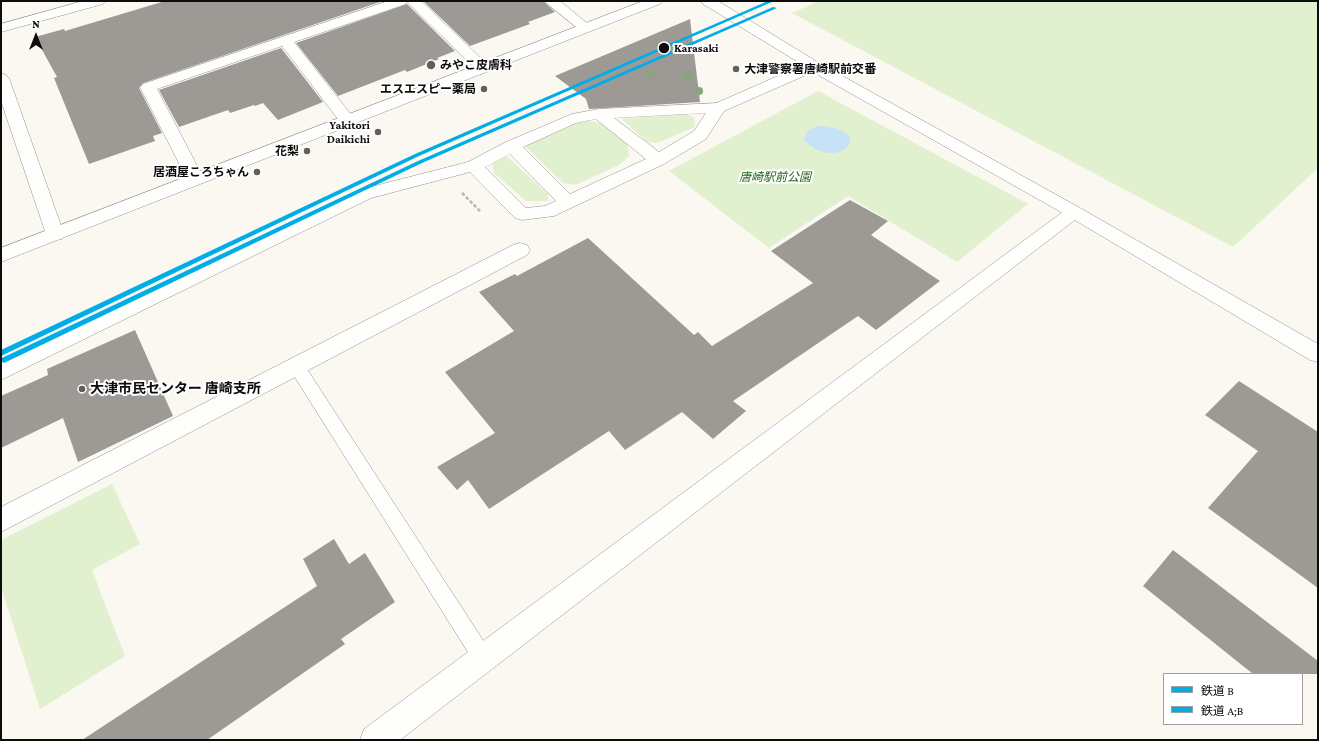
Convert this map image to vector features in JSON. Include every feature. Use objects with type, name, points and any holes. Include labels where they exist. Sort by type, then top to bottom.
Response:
[{"type":"street","points":[[1,28],[98,1]]},
{"type":"street","points":[[195,179],[148,87],[401,1]]},
{"type":"street","points":[[413,1],[483,68]]},
{"type":"street","points":[[551,1],[586,28]]},
{"type":"street","points":[[1,255],[655,1]]},
{"type":"street","points":[[708,1],[814,66],[1074,212],[1318,354]]},
{"type":"street","points":[[285,40],[347,120]]},
{"type":"street","points":[[1,371],[365,194],[474,166],[512,146],[572,119],[599,114],[718,108],[814,66]]},
{"type":"street","points":[[1,78],[55,234]]},
{"type":"street","points":[[474,166],[522,214],[548,212],[658,160],[700,135],[718,108]]},
{"type":"street","points":[[599,114],[658,160]]},
{"type":"street","points":[[512,146],[568,203]]},
{"type":"street","points":[[375,740],[1074,212]]},
{"type":"street","points":[[1,520],[520,250]]},
{"type":"lane","points":[[297,366],[484,658]]},
{"type":"green space","points":[[819,1],[1318,1],[1318,168],[1233,247],[792,13]]},
{"type":"green space","name":"唐崎駅前公園","points":[[818,91],[1028,204],[957,262],[848,196],[769,248],[669,171]]},
{"type":"green space","points":[[683,113],[694,117],[695,127],[657,143],[647,142],[622,119]]},
{"type":"green space","points":[[583,120],[600,123],[627,142],[629,156],[619,165],[575,185],[563,183],[525,146]]},
{"type":"green space","points":[[505,155],[548,194],[548,201],[526,201],[494,173],[492,161]]},
{"type":"green space","points":[[112,484],[140,544],[92,570],[125,656],[40,709],[1,587],[1,540]]},
{"type":"water","points":[[818,126],[841,130],[850,136],[851,141],[843,150],[837,152],[831,153],[818,150],[812,147],[804,139],[807,132]]},
{"type":"building","points":[[165,1],[383,1],[143,83],[139,88],[162,133],[153,136],[155,141],[89,164],[54,78],[57,77],[35,37],[64,29],[65,31]]},
{"type":"building","points":[[423,1],[543,1],[555,12],[528,22],[530,24],[470,46]]},
{"type":"building","points":[[407,4],[455,51],[407,72],[405,70],[338,96],[296,43]]},
{"type":"building","points":[[690,19],[700,102],[589,109],[586,99],[555,76]]},
{"type":"building","points":[[281,48],[323,102],[278,120],[263,103],[230,113],[228,110],[179,127],[159,90]]},
{"type":"building","points":[[850,200],[888,221],[871,235],[940,281],[876,330],[858,316],[733,401],[746,411],[713,439],[682,412],[625,450],[609,431],[489,509],[468,480],[457,490],[437,467],[495,433],[445,372],[514,331],[479,292],[515,274],[517,276],[588,238],[694,335],[698,332],[712,346],[813,283],[771,251]]},
{"type":"building","points":[[135,330],[173,416],[78,462],[63,418],[1,448],[1,396],[48,375],[47,369]]},
{"type":"building","points":[[1239,381],[1318,432],[1318,588],[1208,508],[1258,451],[1205,415]]},
{"type":"building","points":[[334,539],[349,564],[365,553],[395,602],[341,639],[345,644],[207,740],[82,740],[317,586],[303,559]]},
{"type":"building","points":[[1173,550],[1318,661],[1318,674],[1252,673],[1143,586]]},
{"type":"rail line","name":"B","points":[[1,353],[417,155],[772,1]]},
{"type":"rail line","name":"A;B","points":[[4,360],[420,162],[775,8]]},
{"type":"place","name":"Karasaki","points":[[664,48]]},
{"type":"place","name":"みやこ皮膚科","points":[[431,65]]},
{"type":"place","name":"大津警察署唐崎駅前交番","points":[[736,69]]},
{"type":"place","name":"エスエスピー薬局","points":[[484,89]]},
{"type":"place","name":"Yakitori Daikichi","points":[[378,132]]},
{"type":"place","name":"花梨","points":[[307,151]]},
{"type":"place","name":"居酒屋ころちゃん","points":[[257,172]]},
{"type":"place","name":"大津市民センター 唐崎支所","points":[[82,389]]}]
